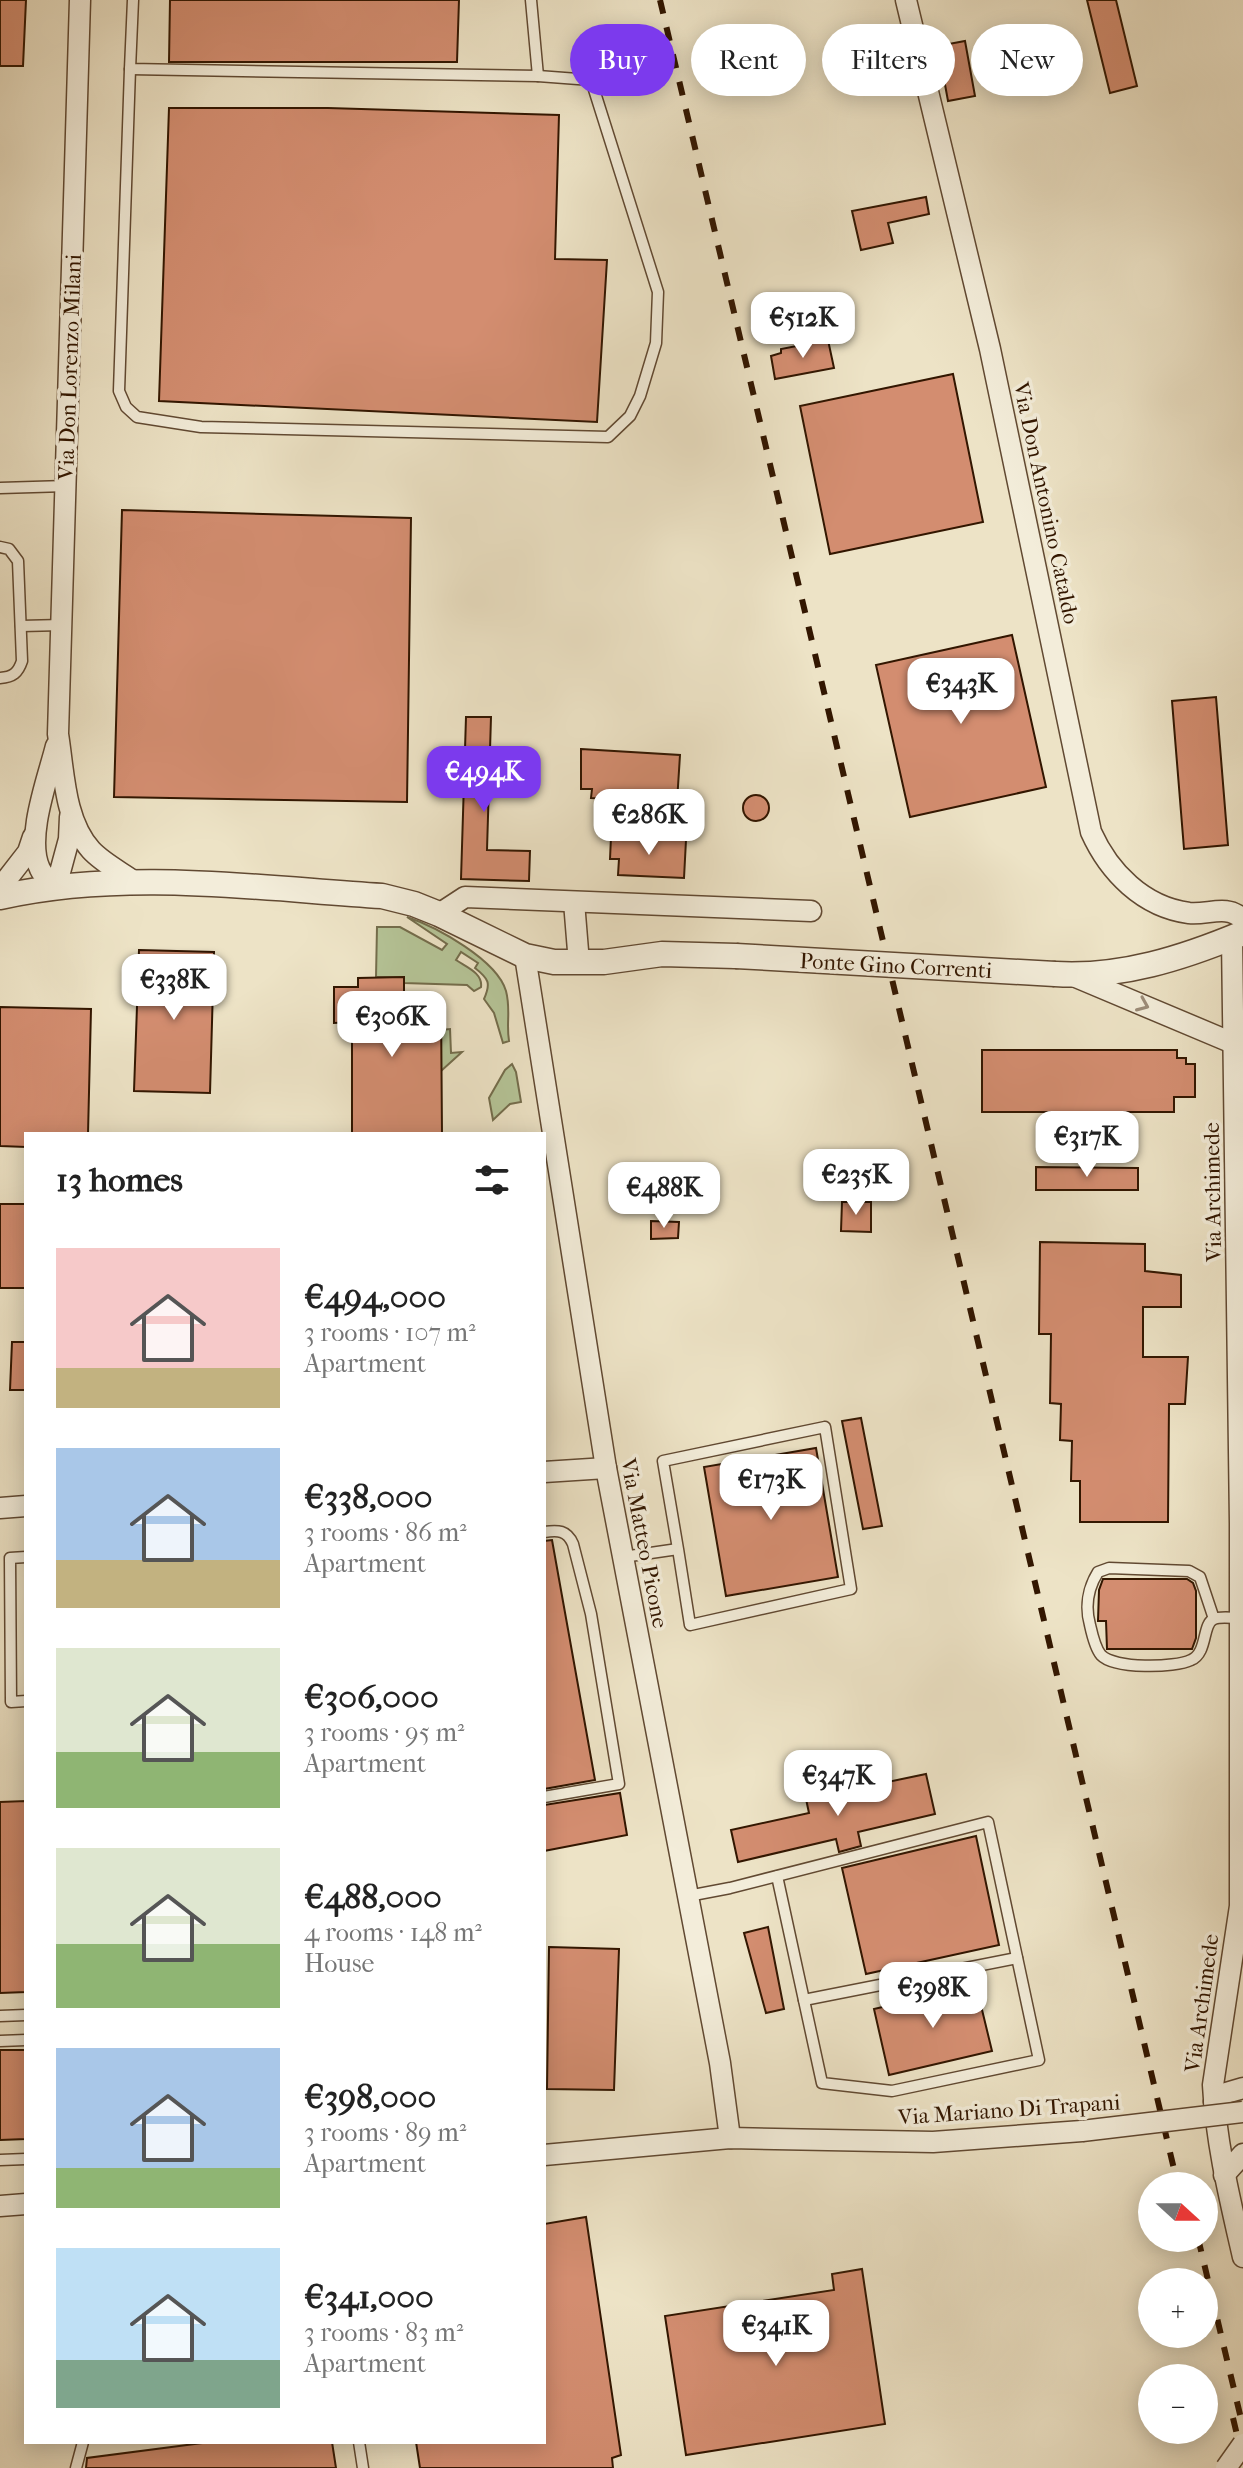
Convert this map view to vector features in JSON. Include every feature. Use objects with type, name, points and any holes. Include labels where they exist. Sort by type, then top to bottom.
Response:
[{"type":"street","name":"Via Don Lorenzo Milani","points":[[58,734],[80,0]]},
{"type":"street","name":"Via Don Antonino Cataldo","points":[[906,0],[990,349],[1091,832],[1102,855],[1124,880],[1150,901],[1190,913],[1225,910],[1239,930]]},
{"type":"street","points":[[56,887],[69,839],[70,810],[58,734]]},
{"type":"street","points":[[0,888],[28,852],[58,734]]},
{"type":"street","points":[[70,810],[80,835],[91,851],[132,880]]},
{"type":"street","points":[[36,829],[35,855],[41,871],[56,887]]},
{"type":"street","points":[[0,897],[56,887],[132,880],[382,896],[439,914],[525,956],[579,963],[574,902]]},
{"type":"street","points":[[439,914],[465,897],[811,911]]},
{"type":"street","points":[[1063,975],[1129,970],[1175,960],[1239,930]]},
{"type":"street","name":"Via Archimede","points":[[1239,930],[1235,1044],[1242,1523],[1239,1618],[1241,1906],[1217,2053],[1214,2102],[1224,2175],[1243,2257]]},
{"type":"street","name":"Ponte Gino Correnti","points":[[579,963],[662,954],[1063,975]]},
{"type":"street","name":"Via Matteo Picone","points":[[525,956],[606,1468],[720,2063],[730,2138]]},
{"type":"street","points":[[1063,975],[1235,1044]]},
{"type":"street","points":[[546,1472],[606,1468]]},
{"type":"street","points":[[0,1508],[24,1506]]},
{"type":"street","points":[[1241,1906],[1243,1946]]},
{"type":"street","points":[[1214,2102],[1226,2093],[1243,2088]]},
{"type":"street","name":"Via Mariano Di Trapani","points":[[546,2155],[730,2138],[933,2142],[1082,2131],[1243,2112]]},
{"type":"street","points":[[1219,2141],[1243,2152],[1224,2175]]},
{"type":"street","points":[[0,2206],[24,2204]]},
{"type":"street","points":[[1226,2468],[1243,2444]]},
{"type":"lane","points":[[130,69],[538,76],[591,80],[658,292],[656,343],[640,396],[630,416],[608,437],[201,427],[137,417],[126,407],[119,391],[130,69],[133,0]]},
{"type":"lane","points":[[531,0],[538,76]]},
{"type":"lane","points":[[0,488],[66,486]]},
{"type":"lane","points":[[0,547],[9,549],[18,561],[22,661],[18,671],[10,677],[0,678]]},
{"type":"lane","points":[[21,626],[62,625]]},
{"type":"lane","points":[[825,1427],[851,1589],[690,1625],[678,1549],[663,1461],[825,1427]]},
{"type":"lane","points":[[546,1532],[560,1530],[569,1536],[573,1544],[591,1614],[619,1784],[546,1797]]},
{"type":"lane","points":[[623,1557],[678,1549]]},
{"type":"lane","points":[[24,1557],[10,1558],[11,1702],[24,1701]]},
{"type":"lane","points":[[1214,1619],[1200,1577],[1189,1571],[1109,1568],[1098,1572],[1091,1583],[1088,1604],[1096,1644],[1101,1655],[1116,1662],[1136,1666],[1189,1662],[1202,1650],[1209,1622],[1239,1618]]},
{"type":"lane","points":[[688,1896],[988,1822],[1039,2060],[892,2091],[822,2083],[777,1876]]},
{"type":"lane","points":[[804,2000],[1017,1958]]},
{"type":"lane","points":[[0,2016],[24,2015]]},
{"type":"lane","points":[[0,2041],[24,2040]]},
{"type":"lane","points":[[0,2160],[24,2159]]},
{"type":"lane","points":[[76,2468],[82,2444]]},
{"type":"lane","points":[[359,2444],[363,2468]]},
{"type":"green space","points":[[407,917],[434,928],[464,946],[491,968],[506,991],[509,1041],[503,1043],[494,1013],[484,999],[487,982],[475,968],[478,963],[461,952],[456,960],[473,971],[481,982],[481,987],[474,991],[467,985],[404,983],[404,977],[376,977],[377,927],[400,927],[442,950],[447,944]]},
{"type":"green space","points":[[450,1029],[451,1053],[462,1052],[441,1071],[441,1030]]},
{"type":"green space","points":[[512,1064],[521,1102],[510,1104],[493,1120],[489,1098],[505,1070]]},
{"type":"building","points":[[0,0],[26,0],[23,66],[0,66]]},
{"type":"building","points":[[170,0],[459,0],[457,62],[169,62]]},
{"type":"building","points":[[1087,0],[1116,0],[1137,86],[1110,93]]},
{"type":"building","points":[[965,41],[971,96],[975,96],[948,101],[947,96],[955,96],[955,43]]},
{"type":"building","points":[[169,108],[328,108],[559,115],[555,259],[607,260],[597,422],[159,401]]},
{"type":"building","points":[[926,197],[929,214],[888,223],[893,243],[861,250],[852,211]]},
{"type":"building","points":[[828,340],[834,368],[775,379],[771,356],[781,353],[781,349]]},
{"type":"building","points":[[953,374],[983,522],[830,554],[800,406]]},
{"type":"building","points":[[122,510],[411,518],[407,802],[114,797]]},
{"type":"building","points":[[1012,635],[1046,787],[910,817],[876,665]]},
{"type":"building","points":[[1216,697],[1228,845],[1184,849],[1172,701]]},
{"type":"building","points":[[466,717],[491,717],[487,850],[530,851],[529,881],[461,879]]},
{"type":"building","points":[[581,749],[680,755],[677,802],[591,798],[592,789],[581,789]]},
{"type":"building","points":[[756,795],[765,799],[769,808],[765,817],[756,821],[747,817],[743,808],[747,799]]},
{"type":"building","points":[[611,837],[686,840],[684,878],[618,875],[619,859],[610,859]]},
{"type":"building","points":[[139,950],[214,952],[210,1093],[134,1091]]},
{"type":"building","points":[[404,977],[404,1005],[441,1004],[442,1132],[352,1132],[352,1022],[334,1023],[334,987],[358,987],[358,978]]},
{"type":"building","points":[[0,1007],[91,1009],[88,1132],[24,1132],[24,1147],[0,1146]]},
{"type":"building","points":[[982,1050],[1177,1050],[1177,1058],[1186,1058],[1186,1064],[1195,1064],[1195,1097],[1174,1097],[1174,1112],[982,1112]]},
{"type":"building","points":[[1036,1167],[1138,1168],[1138,1190],[1036,1190]]},
{"type":"building","points":[[842,1202],[871,1202],[871,1232],[841,1231]]},
{"type":"building","points":[[0,1204],[24,1204],[24,1288],[0,1288]]},
{"type":"building","points":[[651,1221],[679,1222],[678,1238],[651,1239]]},
{"type":"building","points":[[1040,1242],[1145,1244],[1145,1271],[1181,1275],[1181,1307],[1143,1307],[1143,1357],[1188,1357],[1185,1404],[1169,1404],[1168,1522],[1080,1522],[1080,1481],[1071,1481],[1072,1441],[1060,1440],[1061,1404],[1050,1403],[1051,1334],[1039,1334]]},
{"type":"building","points":[[12,1342],[24,1342],[24,1390],[10,1390]]},
{"type":"building","points":[[861,1418],[882,1526],[863,1529],[842,1421]]},
{"type":"building","points":[[816,1448],[838,1577],[726,1596],[704,1467]]},
{"type":"building","points":[[552,1540],[595,1780],[546,1789],[546,1541]]},
{"type":"building","points":[[1103,1579],[1187,1579],[1193,1583],[1196,1591],[1196,1638],[1192,1649],[1107,1649],[1106,1621],[1098,1621],[1099,1590]]},
{"type":"building","points":[[926,1774],[935,1814],[858,1832],[861,1846],[839,1852],[836,1839],[738,1862],[731,1830],[809,1813],[806,1799]]},
{"type":"building","points":[[620,1793],[627,1835],[546,1851],[546,1805]]},
{"type":"building","points":[[24,1801],[24,1992],[0,1993],[0,1802]]},
{"type":"building","points":[[976,1836],[999,1945],[866,1974],[842,1868]]},
{"type":"building","points":[[768,1927],[784,2009],[766,2013],[744,1933]]},
{"type":"building","points":[[549,1947],[619,1949],[614,2090],[547,2089]]},
{"type":"building","points":[[976,1985],[992,2051],[889,2075],[874,2009]]},
{"type":"building","points":[[0,2050],[24,2050],[24,2139],[0,2140]]},
{"type":"building","points":[[586,2217],[621,2455],[612,2458],[613,2468],[420,2468],[416,2444],[546,2444],[546,2224]]},
{"type":"building","points":[[862,2269],[885,2424],[686,2455],[665,2316],[834,2290],[832,2274]]},
{"type":"building","points":[[195,2444],[332,2444],[336,2468],[86,2468],[87,2458]]},
{"type":"railway","points":[[660,0],[1175,2172]]},
{"type":"railway","points":[[1201,2252],[1243,2427]]},
{"type":"railway","points":[[1233,2418],[1243,2460]]}]
